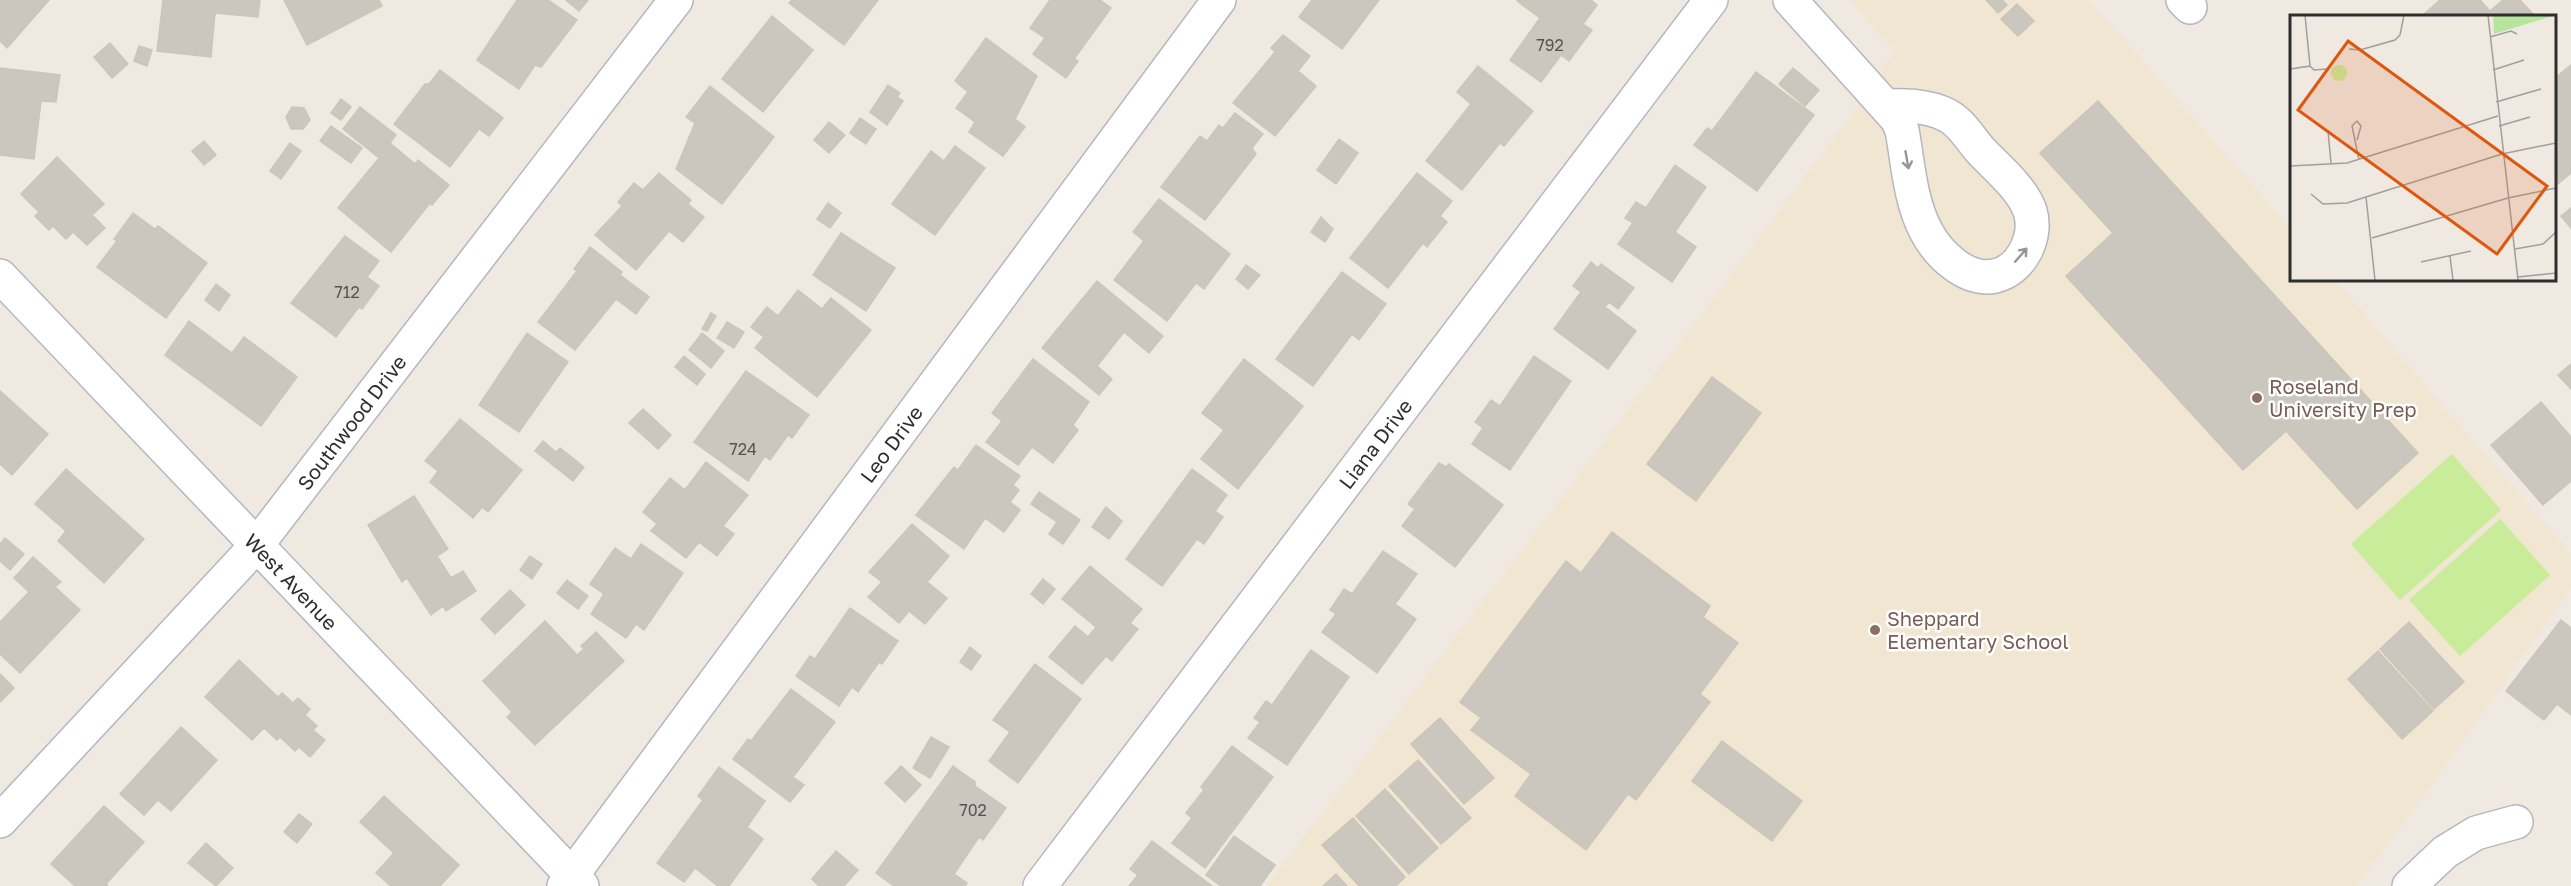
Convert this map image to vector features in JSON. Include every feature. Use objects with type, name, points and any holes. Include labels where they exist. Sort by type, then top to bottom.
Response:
[{"type":"street","name":"Southwood Drive","points":[[0,821],[256,546],[676,0]]},
{"type":"street","name":"Leo Drive","points":[[573,883],[1219,0]]},
{"type":"street","name":"Liana Drive","points":[[1040,886],[1711,0]]},
{"type":"street","points":[[1790,0],[1879,97],[1902,130],[1917,209],[1925,231],[1937,249],[1957,267],[1974,275],[1995,276],[2007,269],[2025,252],[2032,237],[2030,211],[2020,193],[1951,118],[1879,97]]},
{"type":"street","name":"West Avenue","points":[[0,276],[573,883]]},
{"type":"street","points":[[2409,886],[2445,852],[2476,833],[2516,822]]},
{"type":"shaded area","points":[[1849,0],[2089,0],[2290,228],[2290,280],[2335,280],[2571,554],[2571,588],[2357,886],[1267,886],[1852,115],[1885,62],[1896,54]]},
{"type":"green space","points":[[2452,454],[2501,510],[2400,600],[2351,544]]},
{"type":"green space","points":[[2500,519],[2550,575],[2460,656],[2409,600]]},
{"type":"building","points":[[0,0],[49,0],[7,48],[0,41]]},
{"type":"building","points":[[163,0],[260,0],[258,17],[215,13],[211,57],[157,51]]},
{"type":"building","points":[[284,0],[379,0],[382,6],[307,45]]},
{"type":"building","points":[[517,0],[548,0],[577,20],[541,67],[535,65],[519,89],[477,60]]},
{"type":"building","points":[[566,0],[588,0],[579,11]]},
{"type":"building","points":[[792,0],[878,0],[844,45],[789,3]]},
{"type":"building","points":[[1050,0],[1100,0],[1111,8],[1074,59],[1078,61],[1066,78],[1033,54],[1045,38],[1030,28]]},
{"type":"building","points":[[1312,0],[1379,0],[1342,49],[1299,17]]},
{"type":"building","points":[[1518,0],[1591,0],[1597,5],[1583,24],[1592,30],[1569,61],[1561,55],[1541,82],[1510,60],[1540,18]]},
{"type":"building","points":[[1986,0],[2002,0],[2007,5],[1998,13]]},
{"type":"building","points":[[2440,0],[2480,0],[2490,11],[2503,0],[2520,0],[2534,15],[2423,15]]},
{"type":"building","points":[[2017,4],[2034,21],[2018,36],[2001,19]]},
{"type":"building","points":[[772,16],[813,50],[763,112],[722,79]]},
{"type":"building","points":[[1283,35],[1310,56],[1298,71],[1316,86],[1275,136],[1233,103],[1275,52],[1271,48]]},
{"type":"building","points":[[986,38],[1037,76],[1015,119],[1025,127],[1003,156],[969,132],[975,122],[956,108],[968,92],[955,81]]},
{"type":"building","points":[[110,43],[128,64],[112,78],[94,57]]},
{"type":"building","points":[[139,46],[152,50],[147,66],[134,61]]},
{"type":"building","points":[[2571,65],[2571,173],[2556,185],[2556,77]]},
{"type":"building","points":[[1478,66],[1533,111],[1504,146],[1500,143],[1462,190],[1426,161],[1471,104],[1457,92]]},
{"type":"building","points":[[0,68],[60,75],[56,102],[41,101],[34,159],[0,155]]},
{"type":"building","points":[[1793,68],[1819,90],[1805,106],[1779,84]]},
{"type":"building","points":[[440,70],[503,118],[489,136],[479,129],[450,167],[394,124],[425,84],[429,84]]},
{"type":"building","points":[[1756,72],[1814,115],[1757,191],[1694,145],[1707,128],[1712,131]]},
{"type":"building","points":[[888,85],[900,93],[897,97],[903,101],[887,125],[870,112]]},
{"type":"building","points":[[710,86],[774,137],[722,204],[676,169],[695,123],[686,117]]},
{"type":"building","points":[[341,99],[351,107],[341,120],[331,113]]},
{"type":"building","points":[[2098,101],[2418,453],[2357,509],[2286,431],[2243,470],[2066,276],[2113,233],[2040,153]]},
{"type":"building","points":[[292,107],[304,108],[310,120],[303,129],[291,129],[286,117]]},
{"type":"building","points":[[360,107],[396,135],[390,143],[415,164],[418,160],[449,185],[432,205],[430,203],[391,252],[338,208],[379,158],[343,129]]},
{"type":"building","points":[[1235,113],[1263,134],[1252,148],[1256,154],[1205,220],[1161,187],[1200,136],[1207,141],[1219,125],[1223,128]]},
{"type":"building","points":[[860,118],[876,129],[866,144],[850,133]]},
{"type":"building","points":[[829,122],[845,135],[829,153],[814,140]]},
{"type":"building","points":[[331,126],[362,148],[351,163],[320,141]]},
{"type":"building","points":[[1339,139],[1358,153],[1336,184],[1317,170]]},
{"type":"building","points":[[204,141],[216,155],[204,165],[192,151]]},
{"type":"building","points":[[290,143],[301,151],[281,179],[270,171]]},
{"type":"building","points":[[955,146],[985,168],[935,235],[892,204],[931,151],[944,161]]},
{"type":"building","points":[[57,157],[104,204],[92,215],[105,228],[87,245],[73,232],[66,239],[53,226],[49,230],[35,216],[39,212],[21,194]]},
{"type":"building","points":[[1675,165],[1706,187],[1675,232],[1696,247],[1672,282],[1618,244],[1633,223],[1625,218],[1636,202],[1646,208]]},
{"type":"building","points":[[659,173],[691,200],[688,204],[704,217],[683,242],[669,231],[636,270],[595,235],[622,206],[618,202],[634,183],[643,190]]},
{"type":"building","points":[[1417,173],[1452,201],[1440,216],[1447,222],[1427,247],[1423,243],[1388,288],[1350,258]]},
{"type":"building","points":[[1159,199],[1230,254],[1204,289],[1196,283],[1167,321],[1114,280],[1144,241],[1133,232]]},
{"type":"building","points":[[828,203],[841,213],[830,228],[817,219]]},
{"type":"building","points":[[2571,208],[2571,228],[2561,216]]},
{"type":"building","points":[[133,213],[155,229],[158,226],[207,263],[166,318],[97,267],[117,241],[114,239]]},
{"type":"building","points":[[1321,217],[1333,229],[1325,242],[1311,232]]},
{"type":"building","points":[[841,233],[895,268],[866,311],[813,275]]},
{"type":"building","points":[[345,236],[379,261],[367,277],[379,286],[362,309],[359,307],[336,337],[291,303]]},
{"type":"building","points":[[590,247],[622,272],[620,275],[649,297],[636,314],[616,299],[575,350],[538,322],[577,271],[574,269]]},
{"type":"building","points":[[1591,262],[1598,268],[1601,264],[1634,288],[1618,309],[1609,302],[1605,307],[1636,331],[1608,369],[1554,329],[1581,292],[1573,286]]},
{"type":"building","points":[[1246,265],[1260,275],[1248,289],[1236,279]]},
{"type":"building","points":[[1342,272],[1386,304],[1359,340],[1352,334],[1313,386],[1276,359]]},
{"type":"building","points":[[1097,281],[1163,336],[1149,353],[1124,332],[1097,366],[1112,379],[1099,395],[1042,348]]},
{"type":"building","points":[[216,284],[230,295],[219,311],[205,300]]},
{"type":"building","points":[[798,290],[822,309],[831,298],[871,330],[817,397],[755,348],[764,337],[751,327],[767,307],[778,316]]},
{"type":"building","points":[[711,313],[716,316],[707,331],[702,329]]},
{"type":"building","points":[[189,321],[232,353],[244,337],[297,377],[261,426],[165,355]]},
{"type":"building","points":[[727,322],[744,332],[734,348],[717,338]]},
{"type":"building","points":[[527,333],[568,362],[519,432],[479,405]]},
{"type":"building","points":[[702,333],[724,351],[711,368],[689,350]]},
{"type":"building","points":[[684,356],[705,374],[697,385],[675,367]]},
{"type":"building","points":[[1534,356],[1571,381],[1510,470],[1472,444],[1483,428],[1475,422],[1491,400],[1500,406]]},
{"type":"building","points":[[1033,359],[1089,402],[1073,425],[1078,430],[1053,463],[1032,447],[1018,465],[986,442],[1002,421],[992,413]]},
{"type":"building","points":[[1244,359],[1303,406],[1238,489],[1201,459],[1224,430],[1202,413]]},
{"type":"building","points":[[2571,364],[2571,389],[2558,375]]},
{"type":"building","points":[[746,371],[809,415],[792,438],[788,435],[770,460],[765,456],[748,481],[694,442]]},
{"type":"building","points":[[1712,377],[1761,413],[1696,501],[1647,464]]},
{"type":"building","points":[[0,391],[48,434],[12,475],[0,464]]},
{"type":"building","points":[[2541,402],[2571,437],[2571,481],[2543,505],[2491,445]]},
{"type":"building","points":[[643,409],[671,435],[658,449],[629,423]]},
{"type":"building","points":[[460,419],[522,470],[488,512],[482,507],[473,518],[430,482],[438,471],[425,461]]},
{"type":"building","points":[[543,441],[556,452],[560,448],[584,467],[573,481],[535,451]]},
{"type":"building","points":[[976,445],[1020,476],[1013,485],[1019,490],[1010,502],[1020,510],[1004,532],[985,518],[964,549],[916,515],[954,467],[958,470]]},
{"type":"building","points":[[706,462],[748,495],[723,526],[734,534],[717,556],[699,542],[686,558],[651,531],[657,524],[643,512],[670,478],[685,490]]},
{"type":"building","points":[[1439,463],[1446,467],[1449,464],[1503,505],[1455,567],[1402,526],[1415,509],[1408,504]]},
{"type":"building","points":[[66,469],[144,539],[104,583],[58,541],[66,531],[35,504]]},
{"type":"building","points":[[1192,469],[1227,495],[1215,511],[1223,517],[1204,544],[1197,539],[1162,586],[1126,559]]},
{"type":"building","points":[[1039,492],[1080,520],[1063,544],[1049,534],[1057,522],[1031,504]]},
{"type":"building","points":[[414,496],[448,549],[437,556],[451,578],[463,571],[476,591],[446,611],[443,606],[431,615],[407,578],[402,582],[368,525]]},
{"type":"building","points":[[1106,507],[1122,521],[1109,539],[1092,527]]},
{"type":"building","points":[[912,524],[949,556],[927,582],[947,598],[925,624],[909,611],[899,623],[868,597],[882,582],[869,572]]},
{"type":"building","points":[[1612,532],[1710,606],[1703,617],[1738,643],[1700,694],[1710,702],[1636,800],[1628,794],[1586,850],[1515,796],[1531,774],[1471,730],[1481,718],[1460,702],[1566,561],[1581,573]]},
{"type":"building","points":[[5,538],[24,554],[10,570],[0,561],[0,544]]},
{"type":"building","points":[[641,544],[683,573],[644,630],[636,624],[626,638],[591,614],[604,594],[590,584],[615,548],[631,559]]},
{"type":"building","points":[[1383,551],[1417,574],[1395,604],[1416,619],[1377,673],[1322,632],[1336,614],[1330,610],[1344,589],[1352,594]]},
{"type":"building","points":[[530,556],[542,564],[532,579],[520,570]]},
{"type":"building","points":[[33,557],[61,582],[55,587],[80,610],[20,673],[0,654],[0,622],[29,592],[14,578]]},
{"type":"building","points":[[1090,566],[1142,609],[1130,623],[1138,629],[1112,661],[1106,656],[1082,684],[1049,657],[1075,626],[1088,637],[1096,627],[1062,599]]},
{"type":"building","points":[[1043,579],[1055,589],[1043,604],[1031,594]]},
{"type":"building","points":[[567,580],[588,596],[578,609],[557,593]]},
{"type":"building","points":[[510,590],[525,605],[495,634],[481,619]]},
{"type":"building","points":[[850,608],[898,641],[882,664],[879,662],[858,692],[852,687],[839,706],[796,676],[810,656],[815,659]]},
{"type":"building","points":[[2561,620],[2571,628],[2571,715],[2557,704],[2544,720],[2506,691]]},
{"type":"building","points":[[545,621],[577,655],[584,649],[581,646],[596,632],[624,661],[535,745],[507,717],[512,712],[483,681]]},
{"type":"building","points":[[2409,622],[2464,682],[2434,709],[2380,649]]},
{"type":"building","points":[[970,647],[981,656],[971,670],[960,662]]},
{"type":"building","points":[[1311,650],[1349,677],[1287,765],[1248,738],[1260,722],[1254,718],[1266,701],[1272,705]]},
{"type":"building","points":[[2378,651],[2433,711],[2402,739],[2348,679]]},
{"type":"building","points":[[239,660],[278,697],[282,693],[293,703],[298,698],[310,709],[305,715],[317,726],[313,730],[325,740],[310,757],[299,747],[295,751],[280,737],[277,740],[264,728],[252,740],[205,697]]},
{"type":"building","points":[[1035,664],[1081,699],[1018,783],[989,761],[1010,732],[993,720]]},
{"type":"building","points":[[0,674],[14,688],[0,702]]},
{"type":"building","points":[[791,689],[835,722],[793,777],[804,785],[790,802],[733,759],[748,739],[751,741]]},
{"type":"building","points":[[1440,718],[1494,778],[1464,804],[1411,744]]},
{"type":"building","points":[[181,727],[217,760],[171,811],[158,800],[144,815],[120,794]]},
{"type":"building","points":[[931,737],[949,747],[930,778],[913,768]]},
{"type":"building","points":[[1722,741],[1802,801],[1772,841],[1692,781]]},
{"type":"building","points":[[1232,746],[1273,777],[1205,868],[1172,843],[1192,818],[1186,813],[1204,790],[1201,787]]},
{"type":"building","points":[[1418,760],[1471,818],[1441,844],[1389,786]]},
{"type":"building","points":[[901,766],[921,785],[905,802],[885,783]]},
{"type":"building","points":[[953,766],[975,782],[975,786],[1006,808],[983,840],[979,837],[954,874],[967,883],[965,886],[894,886],[876,873]]},
{"type":"building","points":[[719,767],[765,801],[747,827],[763,839],[729,886],[718,886],[695,868],[684,882],[657,863],[703,800],[698,796]]},
{"type":"building","points":[[1385,789],[1438,848],[1409,874],[1356,816]]},
{"type":"building","points":[[384,796],[459,865],[440,886],[391,886],[376,873],[394,853],[360,822]]},
{"type":"building","points":[[104,806],[144,842],[106,884],[108,886],[75,886],[51,864]]},
{"type":"building","points":[[299,814],[312,824],[297,843],[284,832]]},
{"type":"building","points":[[1353,818],[1405,877],[1396,886],[1359,886],[1322,845]]},
{"type":"building","points":[[1234,836],[1275,865],[1260,886],[1221,886],[1206,875]]},
{"type":"building","points":[[1152,841],[1212,886],[1129,886],[1138,875],[1130,869]]},
{"type":"building","points":[[206,843],[233,868],[216,886],[188,863]]},
{"type":"building","points":[[836,851],[858,870],[844,886],[819,886],[812,879]]},
{"type":"building","points":[[1336,874],[1347,886],[1323,886]]},
{"type":"place","name":"Roseland University Prep","points":[[2257,398]]},
{"type":"place","name":"Sheppard Elementary School","points":[[1875,630]]}]
